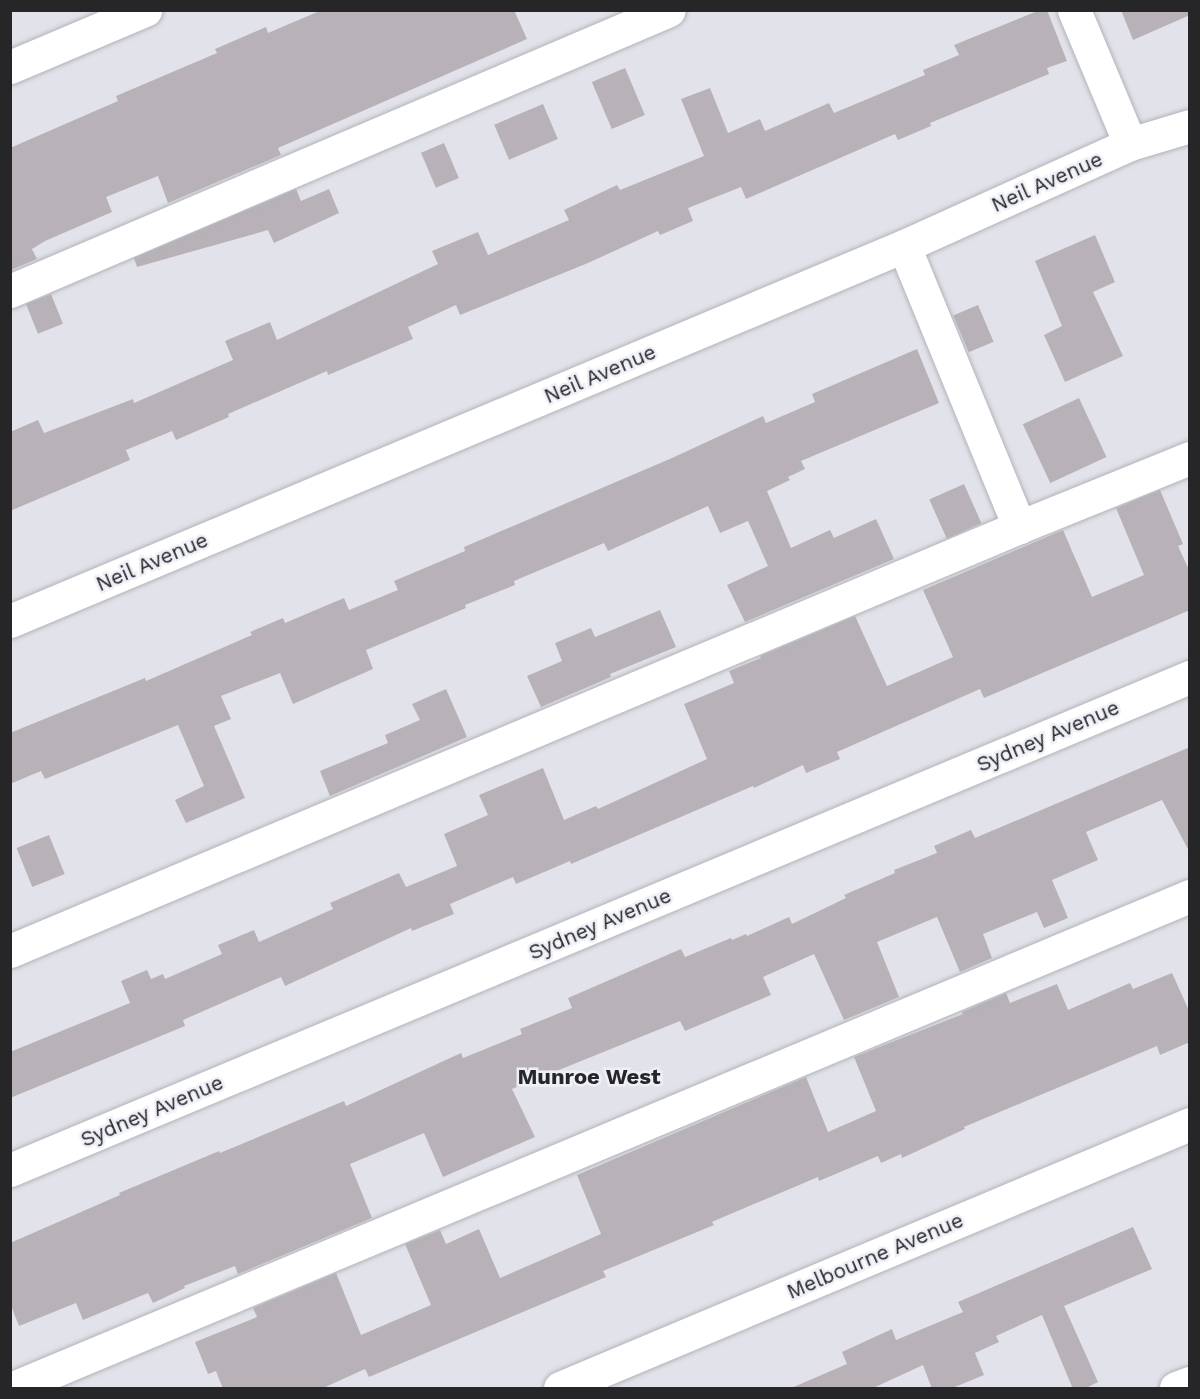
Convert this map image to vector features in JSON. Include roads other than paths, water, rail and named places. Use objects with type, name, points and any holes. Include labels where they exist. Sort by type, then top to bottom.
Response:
[{"type":"street","points":[[10,67],[145,10]]},
{"type":"street","points":[[10,291],[669,10]]},
{"type":"street","points":[[1074,10],[1130,144]]},
{"type":"street","name":"Neil Avenue","points":[[10,621],[904,246],[1130,144],[1190,126]]},
{"type":"street","points":[[904,246],[1019,527]]},
{"type":"street","points":[[10,951],[1019,527],[1190,458]]},
{"type":"street","name":"Sydney Avenue","points":[[10,1170],[1190,677]]},
{"type":"street","points":[[13,1389],[1190,896]]},
{"type":"street","name":"Melbourne Avenue","points":[[560,1389],[1190,1124]]},
{"type":"street","points":[[1176,1389],[1190,1383]]},
{"type":"district","name":"Munroe West","points":[[589,1077]]}]
